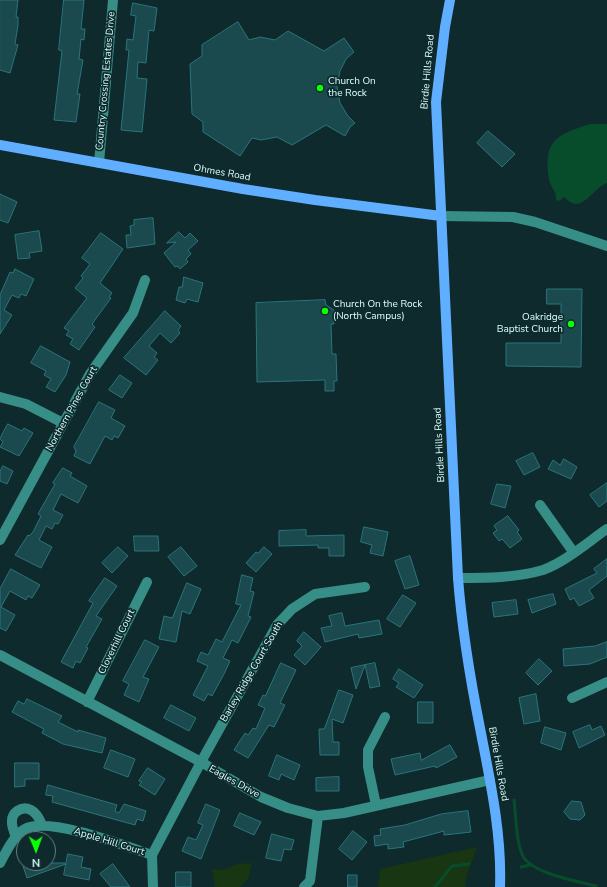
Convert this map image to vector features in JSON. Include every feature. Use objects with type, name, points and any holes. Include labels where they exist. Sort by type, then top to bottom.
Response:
[{"type":"main road","name":"Birdie Hills Road","points":[[450,0],[445,27],[436,102],[458,578],[462,632],[490,780],[496,829],[500,887]]},
{"type":"main road","name":"Ohmes Road","points":[[0,145],[316,200],[442,216]]},
{"type":"street","name":"Country Crossing Estates Drive","points":[[99,163],[113,0]]},
{"type":"street","points":[[442,216],[514,217],[535,222],[607,246]]},
{"type":"street","name":"Northern Pines Court","points":[[0,540],[90,374],[133,313],[145,280]]},
{"type":"street","points":[[0,397],[26,404],[64,423]]},
{"type":"street","points":[[540,505],[574,553]]},
{"type":"street","points":[[458,578],[500,578],[543,570],[574,553],[607,528]]},
{"type":"street","name":"Cloverhill Court","points":[[87,702],[147,582]]},
{"type":"street","name":"Barley Ridge Court South","points":[[152,855],[201,762],[277,625],[292,609],[315,594],[365,588]]},
{"type":"street","name":"Eagles Drive","points":[[0,655],[201,762],[261,797],[288,808],[318,816],[344,813],[490,780]]},
{"type":"street","points":[[572,698],[607,682]]},
{"type":"street","points":[[376,805],[368,767],[368,750],[385,717]]},
{"type":"street","points":[[16,838],[11,824],[12,816],[23,808],[31,810],[38,817],[42,825]]},
{"type":"street","points":[[304,887],[310,881],[318,816]]},
{"type":"street","name":"Apple Hill Court","points":[[22,831],[34,825],[75,830],[152,855]]},
{"type":"street","name":"Apple Hill Court","points":[[0,863],[8,848],[16,838]]},
{"type":"street","points":[[152,855],[154,887]]},
{"type":"shaded area","points":[[590,124],[607,124],[607,183],[581,203],[572,203],[564,197],[559,201],[556,200],[555,192],[549,180],[548,156],[550,148],[554,141],[561,136]]},
{"type":"shaded area","points":[[477,847],[467,875],[465,887],[378,887],[380,869]]},
{"type":"shaded area","points":[[252,863],[248,879],[239,887],[215,887],[212,869],[224,870],[237,864]]},
{"type":"building","points":[[0,0],[18,0],[16,17],[18,17],[18,25],[15,44],[18,45],[10,73],[0,70]]},
{"type":"building","points":[[64,0],[84,0],[81,29],[85,29],[84,40],[81,39],[79,59],[83,60],[77,94],[80,94],[76,122],[54,120],[62,51],[59,50]]},
{"type":"building","points":[[133,3],[157,8],[154,31],[149,30],[146,63],[138,62],[137,78],[147,79],[142,132],[121,130],[129,50],[126,50],[127,39],[133,40],[136,16],[131,15]]},
{"type":"building","points":[[238,22],[249,40],[260,37],[275,40],[288,31],[324,51],[344,38],[354,52],[346,59],[340,71],[337,86],[340,103],[348,116],[355,123],[350,127],[345,136],[326,125],[292,145],[277,137],[261,140],[252,138],[240,156],[203,132],[203,122],[192,114],[190,64],[202,56],[202,45]]},
{"type":"building","points":[[488,131],[515,154],[502,167],[477,143]]},
{"type":"building","points":[[0,194],[17,202],[8,223],[0,220]]},
{"type":"building","points":[[153,218],[155,244],[127,248],[126,235],[131,235],[130,226],[134,225],[134,220]]},
{"type":"building","points":[[39,231],[42,251],[29,253],[30,258],[18,259],[15,235]]},
{"type":"building","points":[[179,232],[185,238],[190,233],[198,241],[188,250],[191,254],[186,259],[188,262],[180,269],[178,266],[175,267],[164,253],[176,242],[167,243]]},
{"type":"building","points":[[101,233],[123,249],[100,283],[112,293],[109,297],[111,298],[92,324],[95,327],[79,350],[70,344],[73,339],[66,335],[69,331],[64,328],[87,298],[75,288],[83,278],[81,276],[90,264],[82,258]]},
{"type":"building","points":[[15,269],[34,279],[26,296],[21,294],[19,298],[12,295],[4,310],[12,315],[0,334],[0,295],[10,272],[13,273]]},
{"type":"building","points":[[184,277],[203,283],[198,302],[187,299],[185,303],[176,300],[179,287],[182,287]]},
{"type":"building","name":"Oakridge Baptist Church","points":[[547,289],[582,289],[581,367],[506,366],[506,343],[561,343],[561,304],[547,304]]},
{"type":"building","points":[[325,300],[326,305],[334,310],[334,324],[331,324],[332,354],[336,354],[337,381],[334,381],[334,391],[325,391],[325,380],[257,382],[256,303]]},
{"type":"building","points":[[165,311],[181,326],[178,330],[180,333],[171,343],[160,333],[149,346],[157,353],[154,357],[158,360],[146,375],[124,358]]},
{"type":"building","points":[[41,346],[70,362],[66,375],[55,392],[46,387],[51,379],[44,375],[46,371],[31,363]]},
{"type":"building","points":[[120,375],[132,383],[122,398],[109,390]]},
{"type":"building","points":[[99,402],[115,410],[111,418],[125,426],[118,438],[114,436],[112,440],[105,436],[90,464],[74,456],[76,451],[74,447]]},
{"type":"building","points":[[8,424],[22,431],[24,428],[33,433],[19,456],[0,447],[3,442],[0,439]]},
{"type":"building","points":[[533,453],[540,467],[524,475],[516,461]]},
{"type":"building","points":[[564,459],[577,467],[571,479],[548,469],[553,460],[560,465]]},
{"type":"building","points":[[3,466],[13,471],[7,484],[0,481],[0,472]]},
{"type":"building","points":[[63,468],[72,473],[70,476],[87,486],[78,503],[61,494],[53,510],[63,515],[58,524],[55,523],[52,529],[46,526],[39,540],[52,547],[41,568],[15,555],[28,535],[29,536],[33,532],[41,516],[38,514],[55,484],[53,483]]},
{"type":"building","points":[[607,483],[607,501],[599,507],[590,495]]},
{"type":"building","points":[[497,484],[511,486],[505,508],[491,504]]},
{"type":"building","points":[[508,516],[519,530],[517,532],[522,539],[510,548],[502,539],[499,541],[493,533],[497,530],[494,526]]},
{"type":"building","points":[[364,527],[388,532],[383,556],[370,553],[372,545],[361,542]]},
{"type":"building","points":[[306,530],[306,536],[344,535],[344,556],[329,556],[329,548],[318,548],[318,545],[279,546],[279,531]]},
{"type":"building","points":[[134,536],[158,536],[159,551],[135,551]]},
{"type":"building","points":[[118,547],[128,556],[112,573],[102,563]]},
{"type":"building","points":[[181,547],[197,566],[184,576],[168,557]]},
{"type":"building","points":[[264,547],[272,554],[256,572],[246,563],[256,552],[258,553]]},
{"type":"building","points":[[410,556],[419,585],[405,589],[395,561]]},
{"type":"building","points":[[607,559],[607,576],[589,590],[594,598],[579,606],[574,598],[570,600],[565,589],[597,573],[594,569]]},
{"type":"building","points":[[11,569],[40,585],[32,598],[28,596],[26,600],[10,591],[1,607],[15,615],[6,631],[0,628],[0,589]]},
{"type":"building","points":[[242,575],[253,578],[250,591],[254,592],[248,616],[251,617],[238,643],[232,640],[223,658],[230,661],[212,696],[208,694],[204,701],[193,695],[208,666],[197,661],[201,652],[208,655],[216,639],[222,642],[241,605],[236,604]]},
{"type":"building","points":[[105,578],[117,586],[96,616],[102,619],[86,647],[88,648],[80,663],[76,661],[73,668],[61,662],[93,603],[89,601]]},
{"type":"building","points":[[187,583],[201,589],[190,614],[182,611],[176,642],[159,639],[164,616],[172,618]]},
{"type":"building","points":[[553,594],[556,604],[532,613],[528,600]]},
{"type":"building","points":[[403,595],[416,603],[400,627],[387,619]]},
{"type":"building","points":[[516,600],[518,614],[494,617],[492,603]]},
{"type":"building","points":[[342,613],[345,626],[379,620],[382,634],[359,638],[358,634],[325,642],[321,628],[332,626],[329,616]]},
{"type":"building","points":[[304,632],[321,647],[305,665],[294,655],[302,646],[297,641]]},
{"type":"building","points":[[145,640],[159,647],[143,677],[149,679],[139,702],[124,695],[129,684],[123,681]]},
{"type":"building","points":[[607,642],[607,657],[590,664],[564,666],[563,649],[595,646]]},
{"type":"building","points":[[539,659],[552,671],[538,685],[526,673]]},
{"type":"building","points":[[281,663],[296,670],[280,703],[285,705],[274,727],[269,725],[248,758],[234,750],[245,733],[248,735],[253,728],[256,729],[265,708],[258,705],[263,695],[265,696]]},
{"type":"building","points":[[375,663],[380,686],[370,688],[365,665]]},
{"type":"building","points":[[365,665],[356,689],[351,668]]},
{"type":"building","points":[[399,669],[423,685],[414,698],[396,687],[399,683],[393,679]]},
{"type":"building","points":[[339,690],[353,695],[343,723],[332,719],[333,742],[339,742],[339,755],[320,755],[319,729],[324,729]]},
{"type":"building","points":[[536,694],[540,721],[524,724],[519,698]]},
{"type":"building","points":[[27,699],[62,716],[58,722],[78,732],[78,730],[106,738],[102,753],[63,744],[42,733],[44,729],[12,712],[18,701],[24,704]]},
{"type":"building","points":[[418,702],[433,702],[433,723],[418,723]]},
{"type":"building","points":[[171,705],[196,718],[189,731],[164,718]]},
{"type":"building","points":[[590,725],[592,730],[601,726],[605,735],[579,748],[573,732]]},
{"type":"building","points":[[545,727],[566,733],[561,750],[541,743]]},
{"type":"building","points":[[450,745],[457,757],[436,768],[435,766],[395,775],[391,759],[420,753],[421,760]]},
{"type":"building","points":[[111,750],[135,759],[128,777],[104,768]]},
{"type":"building","points":[[277,755],[300,765],[294,780],[281,774],[279,780],[269,776]]},
{"type":"building","points":[[15,763],[39,763],[39,779],[25,779],[25,786],[15,787]]},
{"type":"building","points":[[148,768],[165,779],[155,795],[139,785],[142,782],[139,781]]},
{"type":"building","points":[[339,777],[339,791],[316,791],[316,778]]},
{"type":"building","points":[[48,785],[117,805],[115,811],[119,813],[124,804],[146,811],[143,821],[137,819],[135,825],[52,802],[53,796],[46,795]]},
{"type":"building","points":[[572,801],[581,802],[585,815],[580,820],[570,819],[564,812]]},
{"type":"building","points":[[206,804],[220,810],[201,859],[182,851],[188,837],[196,840],[203,825],[198,823]]},
{"type":"building","points":[[468,811],[471,832],[444,835],[444,831],[403,842],[404,847],[388,849],[388,844],[375,846],[374,836],[381,835],[380,829],[405,825],[441,814]]},
{"type":"building","points":[[240,813],[261,822],[254,835],[234,826]]},
{"type":"building","points":[[353,831],[367,842],[352,860],[339,849]]},
{"type":"building","points":[[272,834],[294,840],[291,850],[284,849],[281,861],[266,858]]},
{"type":"building","points":[[68,854],[83,857],[81,867],[91,869],[89,880],[64,875]]},
{"type":"building","points":[[56,863],[66,864],[56,868]]},
{"type":"building","points":[[113,864],[130,887],[111,887],[100,874]]},
{"type":"building","points":[[25,871],[46,871],[27,878]]},
{"type":"building","points":[[176,872],[191,872],[191,887],[176,887]]},
{"type":"building","points":[[348,875],[357,875],[357,887],[348,887]]},
{"type":"waterway","points":[[514,800],[519,846],[524,858],[529,864],[547,873],[596,886]]},
{"type":"waterway","points":[[435,887],[452,866],[469,864]]},
{"type":"waterway","points":[[521,867],[530,865]]},
{"type":"place","name":"Church On the Rock","points":[[320,88]]},
{"type":"place","name":"Church On the Rock (North Campus)","points":[[325,311]]},
{"type":"place","name":"Oakridge Baptist Church","points":[[571,324]]}]
